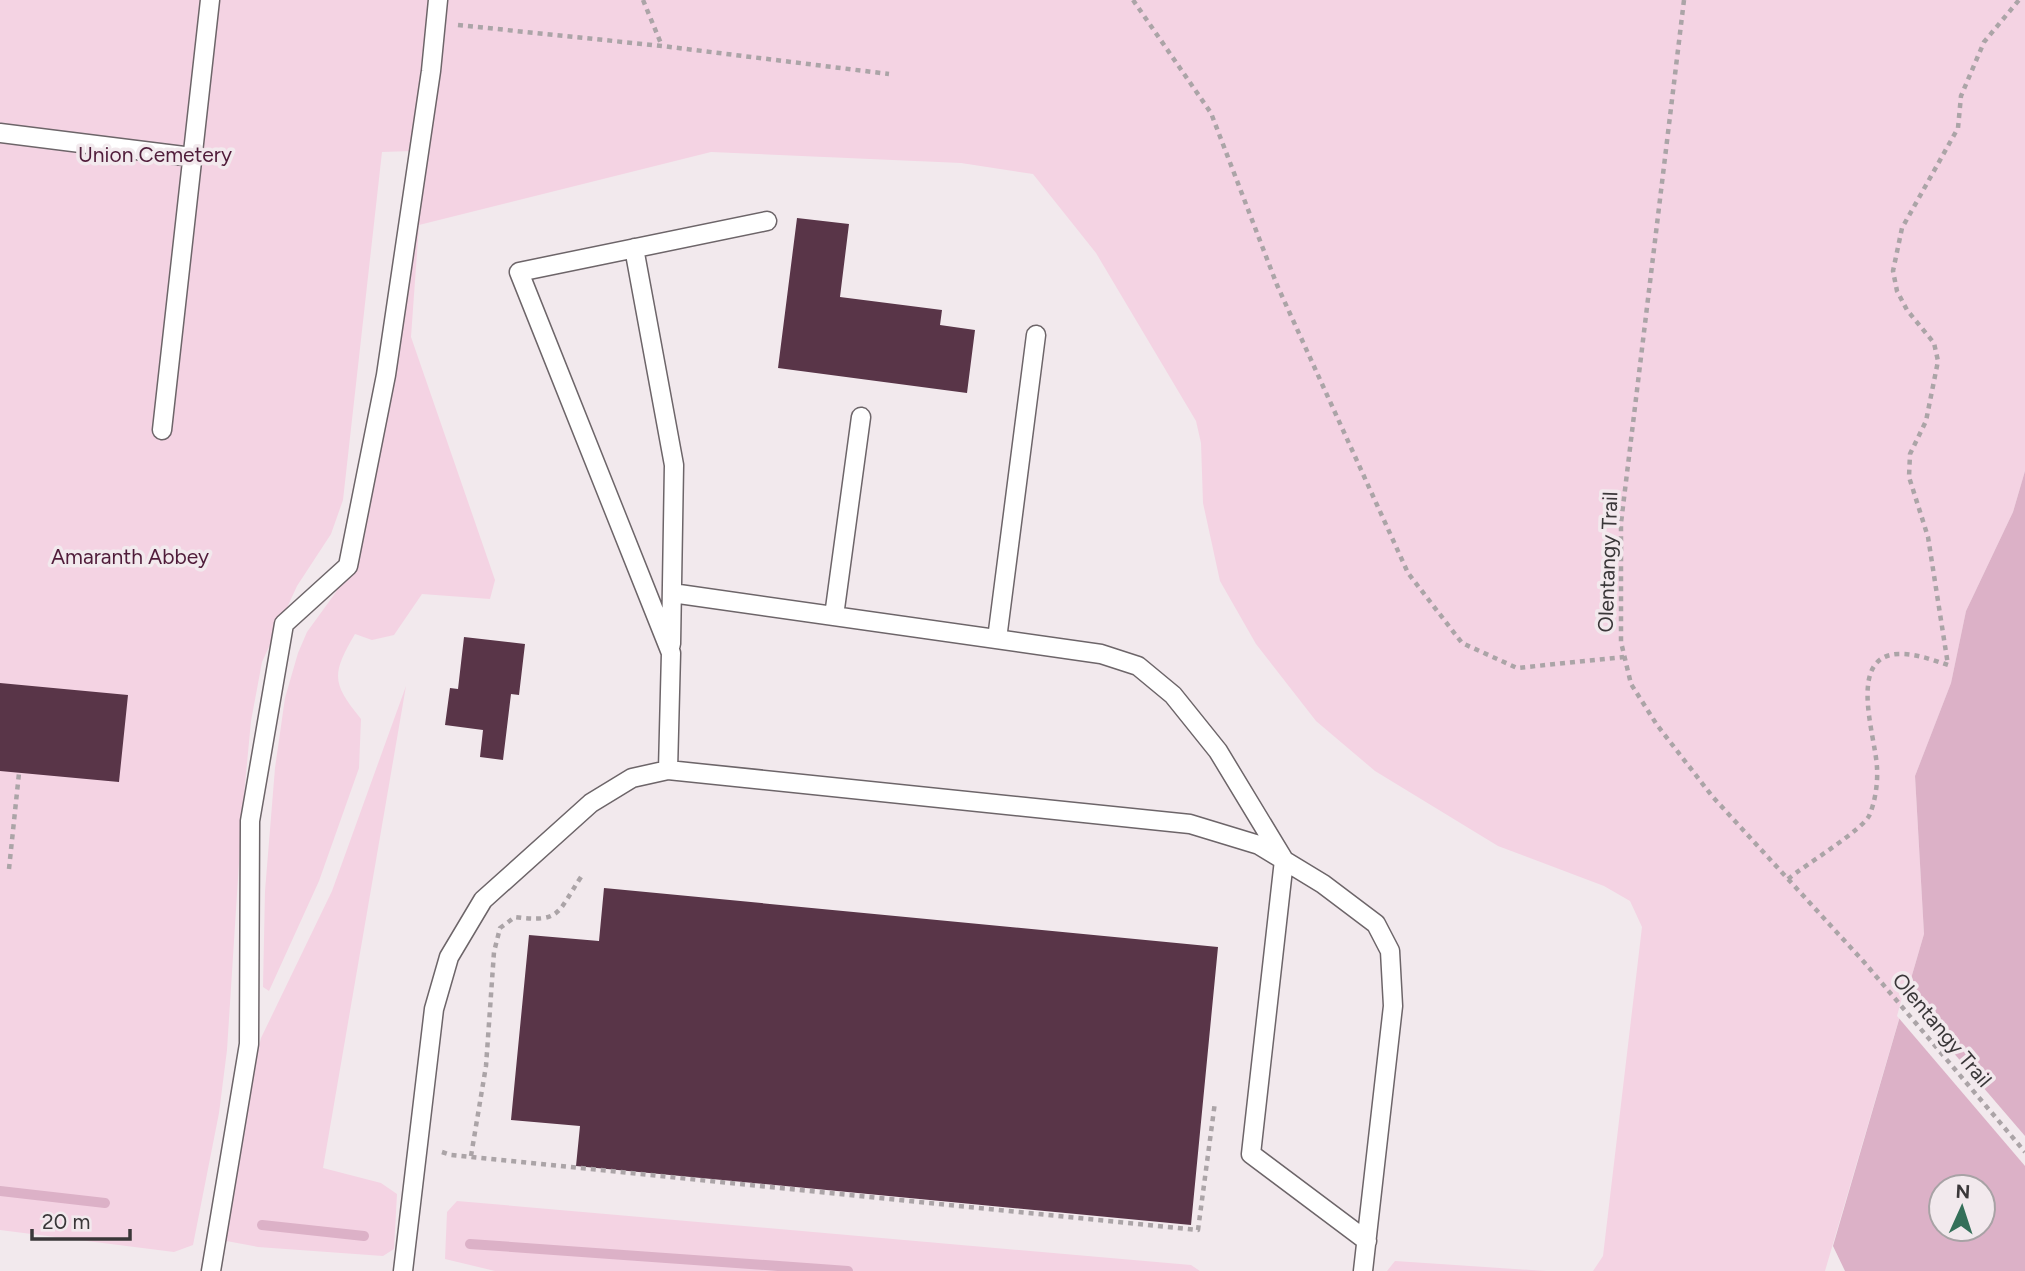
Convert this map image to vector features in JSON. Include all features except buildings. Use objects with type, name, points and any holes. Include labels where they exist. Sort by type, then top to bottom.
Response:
[{"type":"lane","points":[[162,430],[210,0]]},
{"type":"lane","points":[[211,1271],[249,1044],[250,821],[285,624],[348,566],[386,376],[438,0]]},
{"type":"lane","points":[[0,133],[192,157]]},
{"type":"lane","points":[[671,653],[519,272],[767,221]]},
{"type":"lane","points":[[634,248],[674,465],[668,770]]},
{"type":"lane","points":[[997,639],[1036,335]]},
{"type":"lane","points":[[834,616],[861,417]]},
{"type":"lane","points":[[672,593],[1101,654],[1138,666],[1173,695],[1218,751],[1284,860],[1251,1154],[1367,1241]]},
{"type":"lane","points":[[403,1271],[434,1009],[449,957],[483,900],[591,803],[632,778],[668,770],[1190,824],[1259,845],[1323,884],[1376,924],[1390,951],[1393,1006],[1363,1271]]},
{"type":"path","points":[[643,0],[662,46]]},
{"type":"path","points":[[1133,0],[1211,113],[1277,285],[1408,573],[1462,643],[1517,668],[1624,657]]},
{"type":"path","name":"Olentangy Trail","points":[[1684,0],[1621,523],[1621,642],[1631,684],[1657,726],[1712,796],[1864,962],[2025,1152]]},
{"type":"path","points":[[1788,879],[1823,851],[1852,834],[1868,817],[1875,794],[1877,769],[1867,698],[1870,670],[1879,660],[1899,653],[1948,665],[1928,537],[1909,477],[1910,454],[1926,421],[1938,361],[1934,343],[1907,310],[1896,291],[1893,271],[1902,228],[1958,128],[1961,96],[1983,42],[2019,0]]},
{"type":"path","points":[[436,23],[662,46],[888,74]]},
{"type":"path","points":[[9,869],[19,773]]},
{"type":"path","points":[[471,1156],[486,1066],[494,952],[500,928],[515,916],[543,921],[554,917],[580,877]]},
{"type":"path","points":[[419,1142],[451,1155],[596,1172],[1198,1230],[1214,1102]]},
{"type":"green space","points":[[0,0],[2025,0],[2025,471],[2013,512],[1966,611],[1951,683],[1915,776],[1924,934],[1825,1271],[1593,1271],[1603,1256],[1642,927],[1630,901],[1604,886],[1498,846],[1375,771],[1316,721],[1256,644],[1220,581],[1203,503],[1201,443],[1196,421],[1096,253],[1033,174],[961,163],[711,152],[419,225],[411,337],[495,580],[490,599],[422,594],[394,635],[372,640],[355,634],[347,648],[338,678],[344,696],[361,719],[359,768],[319,881],[269,991],[263,987],[265,891],[275,768],[285,698],[307,632],[336,592],[366,518],[374,486],[387,340],[412,151],[382,152],[343,500],[331,534],[297,586],[262,662],[251,721],[227,1050],[219,1113],[193,1245],[174,1252],[0,1230]]},
{"type":"green space","points":[[406,686],[323,1168],[381,1183],[397,1194],[394,1249],[383,1256],[258,1247],[221,1240],[229,1172],[261,1038],[332,891]]},
{"type":"green space","points":[[457,1201],[1191,1265],[1200,1271],[495,1271],[445,1259],[447,1212]]},
{"type":"green space","points":[[1395,1261],[1546,1271],[1387,1271]]},
{"type":"shaded area","points":[[2025,471],[2025,1271],[1845,1271],[1833,1246],[1924,934],[1915,776],[1951,683],[1966,611],[2013,512]]},
{"type":"pier","points":[[1903,994],[2025,1136],[2025,1166],[1897,1016]]},
{"type":"waterway","points":[[0,1191],[105,1203]]},
{"type":"waterway","points":[[262,1225],[364,1236]]},
{"type":"waterway","points":[[470,1244],[848,1271]]},
{"type":"park label","name":"Union Cemetery","points":[[155,155]]},
{"type":"park label","name":"Amaranth Abbey","points":[[130,557]]}]
